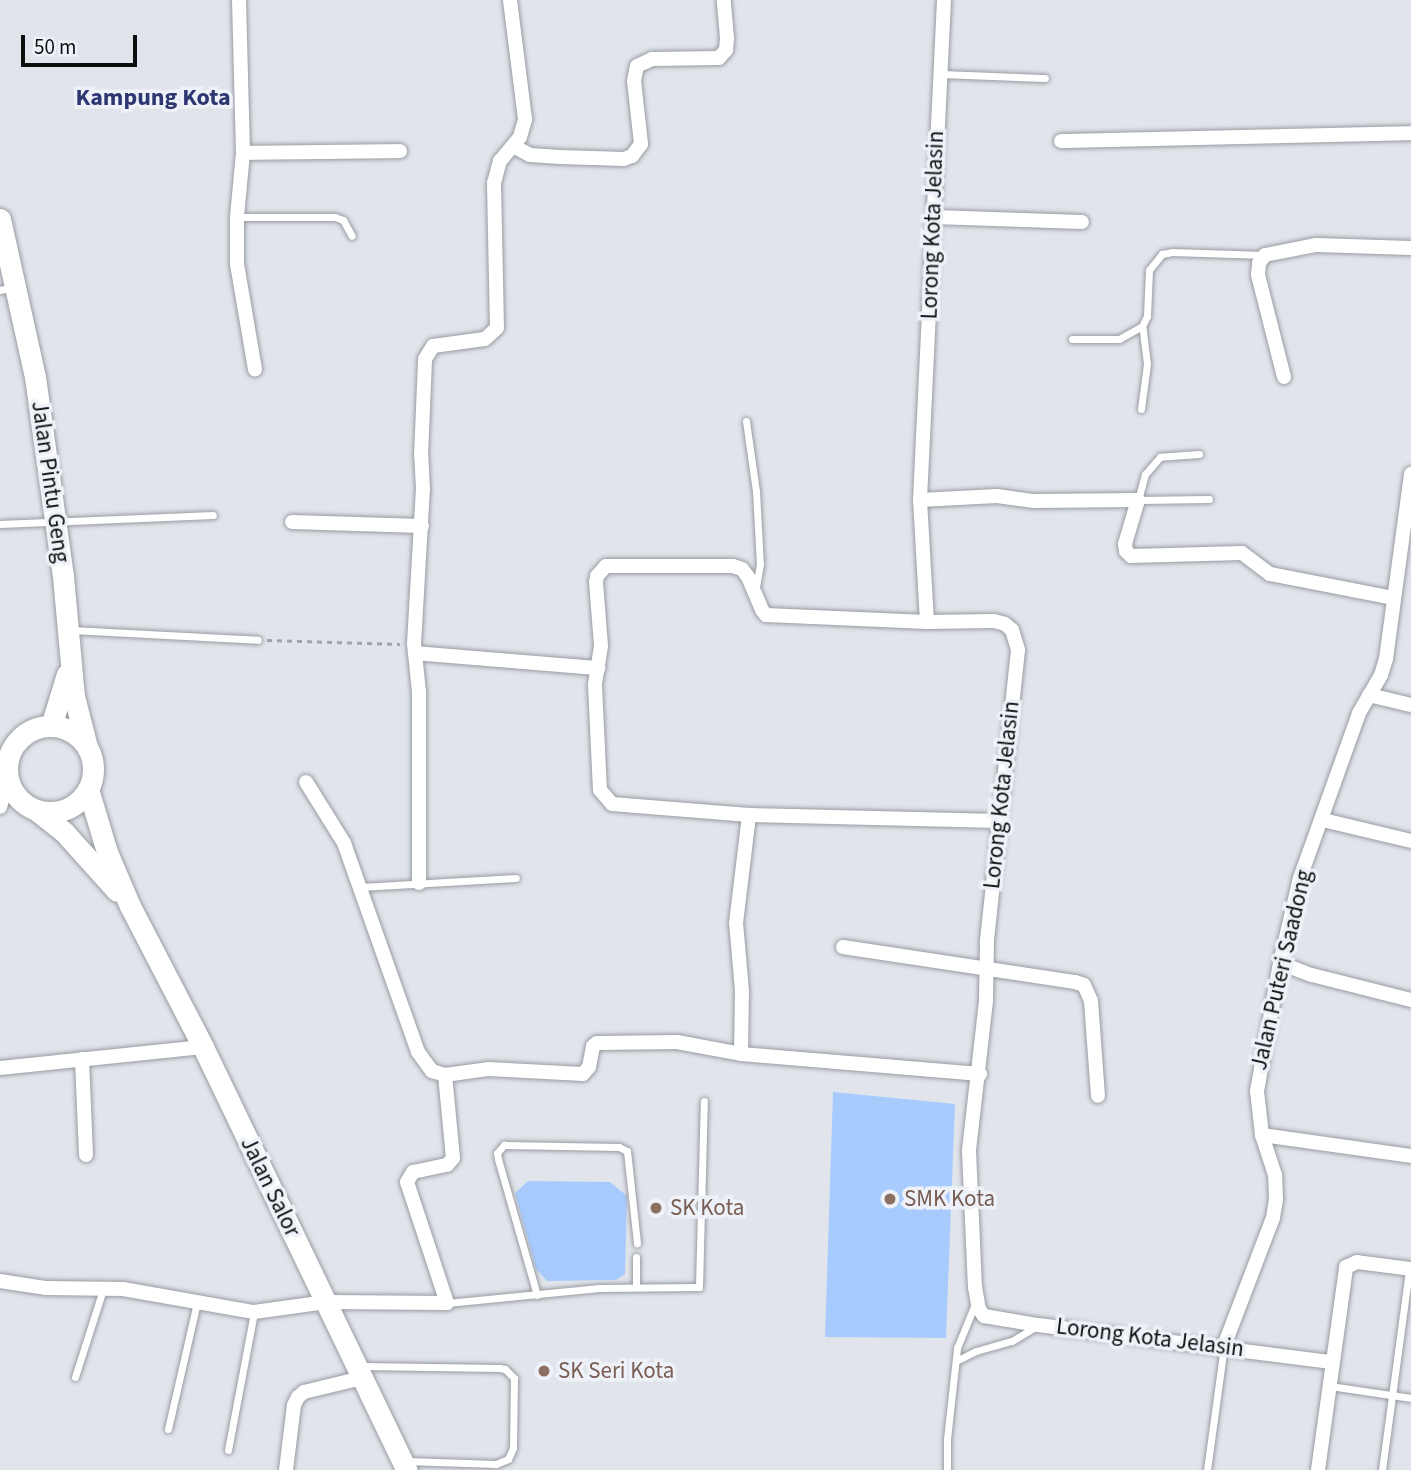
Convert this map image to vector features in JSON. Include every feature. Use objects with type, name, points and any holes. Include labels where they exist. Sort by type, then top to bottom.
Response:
[{"type":"main road","name":"Jalan Pintu Geng","points":[[1,232],[7,288],[35,377],[55,521],[69,662],[87,747]]},
{"type":"main road","points":[[51,726],[69,662]]},
{"type":"main road","points":[[0,734],[25,734],[51,726],[78,736],[87,747],[92,760],[88,789],[72,806],[48,812],[36,810],[5,792],[6,769],[15,743],[25,734]]},
{"type":"main road","name":"Jalan Salor","points":[[88,789],[107,852],[130,906],[203,1047],[404,1465]]},
{"type":"main road","name":"Jalan Salor","points":[[36,810],[64,832],[130,906]]},
{"type":"street","points":[[239,0],[243,153],[237,217],[237,264],[255,369]]},
{"type":"street","points":[[419,883],[419,692],[414,648],[422,526],[425,359],[433,346],[485,339],[497,328],[494,183],[500,161],[515,147],[520,136],[525,110],[510,0]]},
{"type":"street","points":[[515,147],[530,155],[624,159],[632,156],[641,145],[634,80],[637,66],[652,59],[719,58],[726,50],[724,0]]},
{"type":"street","name":"Lorong Kota Jelasin","points":[[944,0],[920,500],[928,622],[994,621],[1012,630],[1017,640],[970,1152],[977,1300],[985,1316],[1332,1362]]},
{"type":"street","points":[[1061,141],[1411,133]]},
{"type":"street","points":[[243,153],[400,151]]},
{"type":"street","points":[[934,217],[1082,222]]},
{"type":"street","points":[[1284,377],[1258,275],[1259,264],[1265,255],[1316,245],[1411,248]]},
{"type":"street","name":"Jalan Puteri Saadong","points":[[1224,1346],[1273,1218],[1275,1175],[1262,1135],[1257,1091],[1258,1069],[1280,963],[1300,878],[1323,820],[1359,713],[1381,675],[1386,659],[1408,520],[1411,474]]},
{"type":"street","points":[[920,500],[997,496],[1034,501],[1138,500],[1125,544],[1126,551],[1131,556],[1242,553],[1270,574],[1394,597]]},
{"type":"street","points":[[292,522],[422,526]]},
{"type":"street","points":[[928,622],[778,617],[762,610],[748,577],[742,569],[733,566],[606,566],[597,576],[596,582],[601,646],[595,685],[597,776],[604,798],[612,804],[749,815],[999,821]]},
{"type":"street","points":[[414,648],[598,668]]},
{"type":"street","points":[[1369,695],[1411,705]]},
{"type":"street","points":[[306,782],[339,834],[423,1062],[432,1071],[445,1075],[488,1069],[583,1074],[589,1067],[593,1046],[601,1042],[677,1042],[741,1054],[979,1074]]},
{"type":"street","points":[[741,1054],[742,991],[736,923],[749,815]]},
{"type":"street","points":[[1323,820],[1411,841]]},
{"type":"street","points":[[843,947],[1084,985],[1091,1001],[1098,1096]]},
{"type":"street","points":[[1280,963],[1312,975],[1411,1000]]},
{"type":"street","points":[[0,1068],[203,1047]]},
{"type":"street","points":[[82,1059],[86,1155]]},
{"type":"street","points":[[0,1282],[19,1286],[123,1289],[254,1312],[326,1303],[447,1303],[407,1182],[413,1172],[447,1165],[453,1158],[445,1075]]},
{"type":"street","points":[[1262,1135],[1411,1156]]},
{"type":"street","points":[[1318,1470],[1346,1267],[1357,1262],[1410,1269]]},
{"type":"street","points":[[286,1470],[298,1397],[304,1392],[359,1372]]},
{"type":"lane","points":[[939,74],[1045,78]]},
{"type":"lane","points":[[237,217],[335,217],[343,220],[352,236]]},
{"type":"lane","points":[[1072,339],[1119,339],[1142,326],[1147,316],[1149,270],[1162,254],[1265,255]]},
{"type":"lane","points":[[1141,409],[1147,364],[1142,326]]},
{"type":"lane","points":[[746,421],[756,491],[760,564],[755,595]]},
{"type":"lane","points":[[1199,454],[1160,457],[1145,474],[1138,500],[1209,499]]},
{"type":"lane","points":[[0,524],[213,515]]},
{"type":"lane","points":[[67,630],[258,640]]},
{"type":"lane","points":[[360,887],[516,878]]},
{"type":"lane","points":[[447,1303],[636,1286],[699,1287],[704,1101]]},
{"type":"lane","points":[[537,1295],[498,1159],[497,1153],[504,1145],[619,1147],[627,1151],[637,1243]]},
{"type":"lane","points":[[636,1257],[636,1286]]},
{"type":"lane","points":[[1381,1470],[1410,1269]]},
{"type":"lane","points":[[75,1377],[103,1289]]},
{"type":"lane","points":[[947,1470],[956,1361],[964,1326],[977,1300]]},
{"type":"lane","points":[[168,1429],[198,1301]]},
{"type":"lane","points":[[228,1450],[254,1312]]},
{"type":"lane","points":[[956,1361],[976,1351],[1012,1341],[1038,1325]]},
{"type":"lane","points":[[1207,1470],[1224,1346]]},
{"type":"lane","points":[[359,1372],[499,1368],[510,1373],[513,1378],[513,1448],[508,1459],[496,1464],[404,1465]]},
{"type":"lane","points":[[1329,1386],[1411,1398]]},
{"type":"path","points":[[258,640],[414,648]]},
{"type":"shaded area","points":[[833,1092],[955,1104],[946,1338],[825,1337]]},
{"type":"shaded area","points":[[528,1181],[610,1182],[627,1196],[625,1274],[616,1280],[547,1281],[536,1269],[515,1193]]},
{"type":"place","name":"SMK Kota","points":[[890,1199]]},
{"type":"place","name":"SK Kota","points":[[656,1208]]},
{"type":"place","name":"SK Seri Kota","points":[[544,1371]]},
{"type":"district","name":"Kampung Kota","points":[[153,98]]}]
